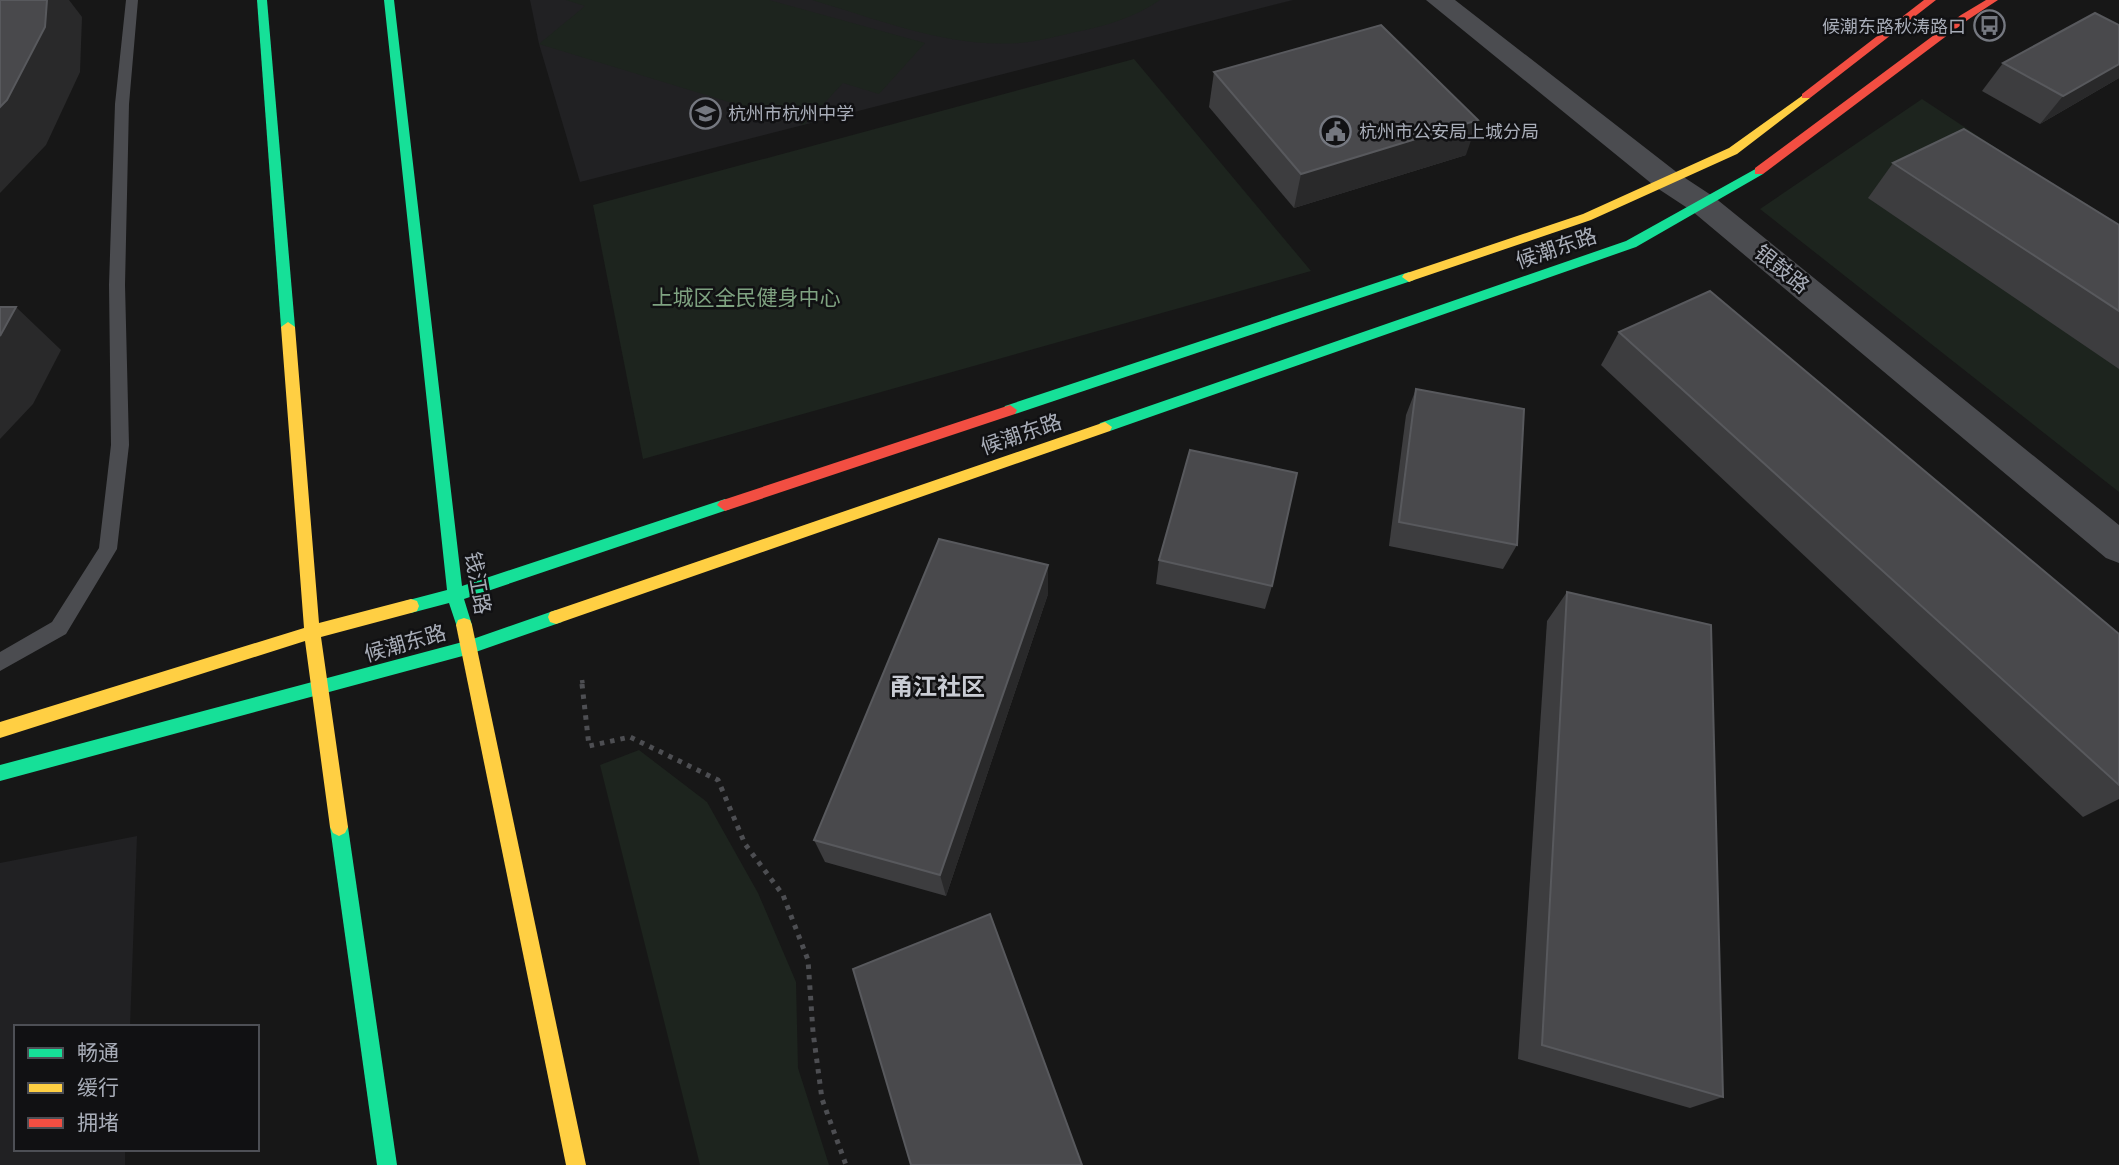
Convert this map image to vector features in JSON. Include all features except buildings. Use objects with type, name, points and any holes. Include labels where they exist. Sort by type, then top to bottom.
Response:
[{"type":"street","points":[[262,0],[312,632],[387,1165]]},
{"type":"street","name":"钱江路","points":[[389,0],[455,596],[470,647],[576,1165]]},
{"type":"street","name":"银鼓路","points":[[1439,0],[1668,181],[1703,204],[2119,547]]},
{"type":"street","name":"候潮东路","points":[[0,730],[312,632],[455,596],[1574,222],[1733,151],[1931,0]]},
{"type":"street","name":"候潮东路","points":[[0,773],[470,647],[1631,244],[1756,174],[1965,17],[1993,0]]},
{"type":"lane","points":[[0,662],[59,628],[108,550],[120,445],[119,229],[122,104],[132,0]]},
{"type":"path","points":[[582,680],[589,746],[630,737],[718,780],[745,844],[783,895],[808,960],[813,1032],[822,1099],[846,1165]]},
{"type":"shaded area","name":"杭州市杭州中学","points":[[530,0],[1293,0],[580,182],[539,44]]},
{"type":"shaded area","points":[[137,836],[130,1025],[14,1025],[14,1151],[125,1151],[125,1165],[0,1165],[0,863]]},
{"type":"green space","points":[[566,0],[769,0],[925,43],[879,94],[843,83],[804,125],[539,44],[585,6]]},
{"type":"green space","points":[[812,0],[1160,0],[1130,16],[1097,27],[1034,41],[1001,44],[918,32]]},
{"type":"green space","name":"上城区全民健身中心","points":[[1134,59],[1311,271],[643,459],[593,205]]},
{"type":"green space","points":[[1922,99],[2119,229],[2119,492],[1760,209]]},
{"type":"green space","points":[[639,750],[707,802],[758,893],[796,982],[798,1068],[829,1165],[700,1165],[600,765]]},
{"type":"traffic: fast","points":[[262,0],[288,327]]},
{"type":"traffic: fast","points":[[389,0],[455,595],[464,625]]},
{"type":"traffic: fast","points":[[1105,427],[1631,244],[1759,171]]},
{"type":"traffic: fast","points":[[1010,410],[1409,277]]},
{"type":"traffic: fast","points":[[411,606],[455,595],[725,505]]},
{"type":"traffic: fast","points":[[0,773],[470,647],[556,617]]},
{"type":"traffic: fast","points":[[339,827],[387,1165]]},
{"type":"traffic: slow","points":[[1409,277],[1587,217],[1733,151],[1806,96]]},
{"type":"traffic: slow","points":[[288,327],[312,632],[339,827]]},
{"type":"traffic: slow","points":[[556,617],[1105,427]]},
{"type":"traffic: slow","points":[[0,730],[312,632],[411,606]]},
{"type":"traffic: slow","points":[[464,625],[576,1165]]},
{"type":"traffic: jam","points":[[1806,96],[1931,0]]},
{"type":"traffic: jam","points":[[1759,171],[1965,17],[1993,0]]},
{"type":"traffic: jam","points":[[725,505],[1010,410]]},
{"type":"place","name":"候潮东路秋涛路口","points":[[1989,26]]},
{"type":"place","name":"杭州市杭州中学","points":[[705,113]]},
{"type":"place","name":"杭州市公安局上城分局","points":[[1336,131]]},
{"type":"district","name":"甬江社区","points":[[937,686]]}]
